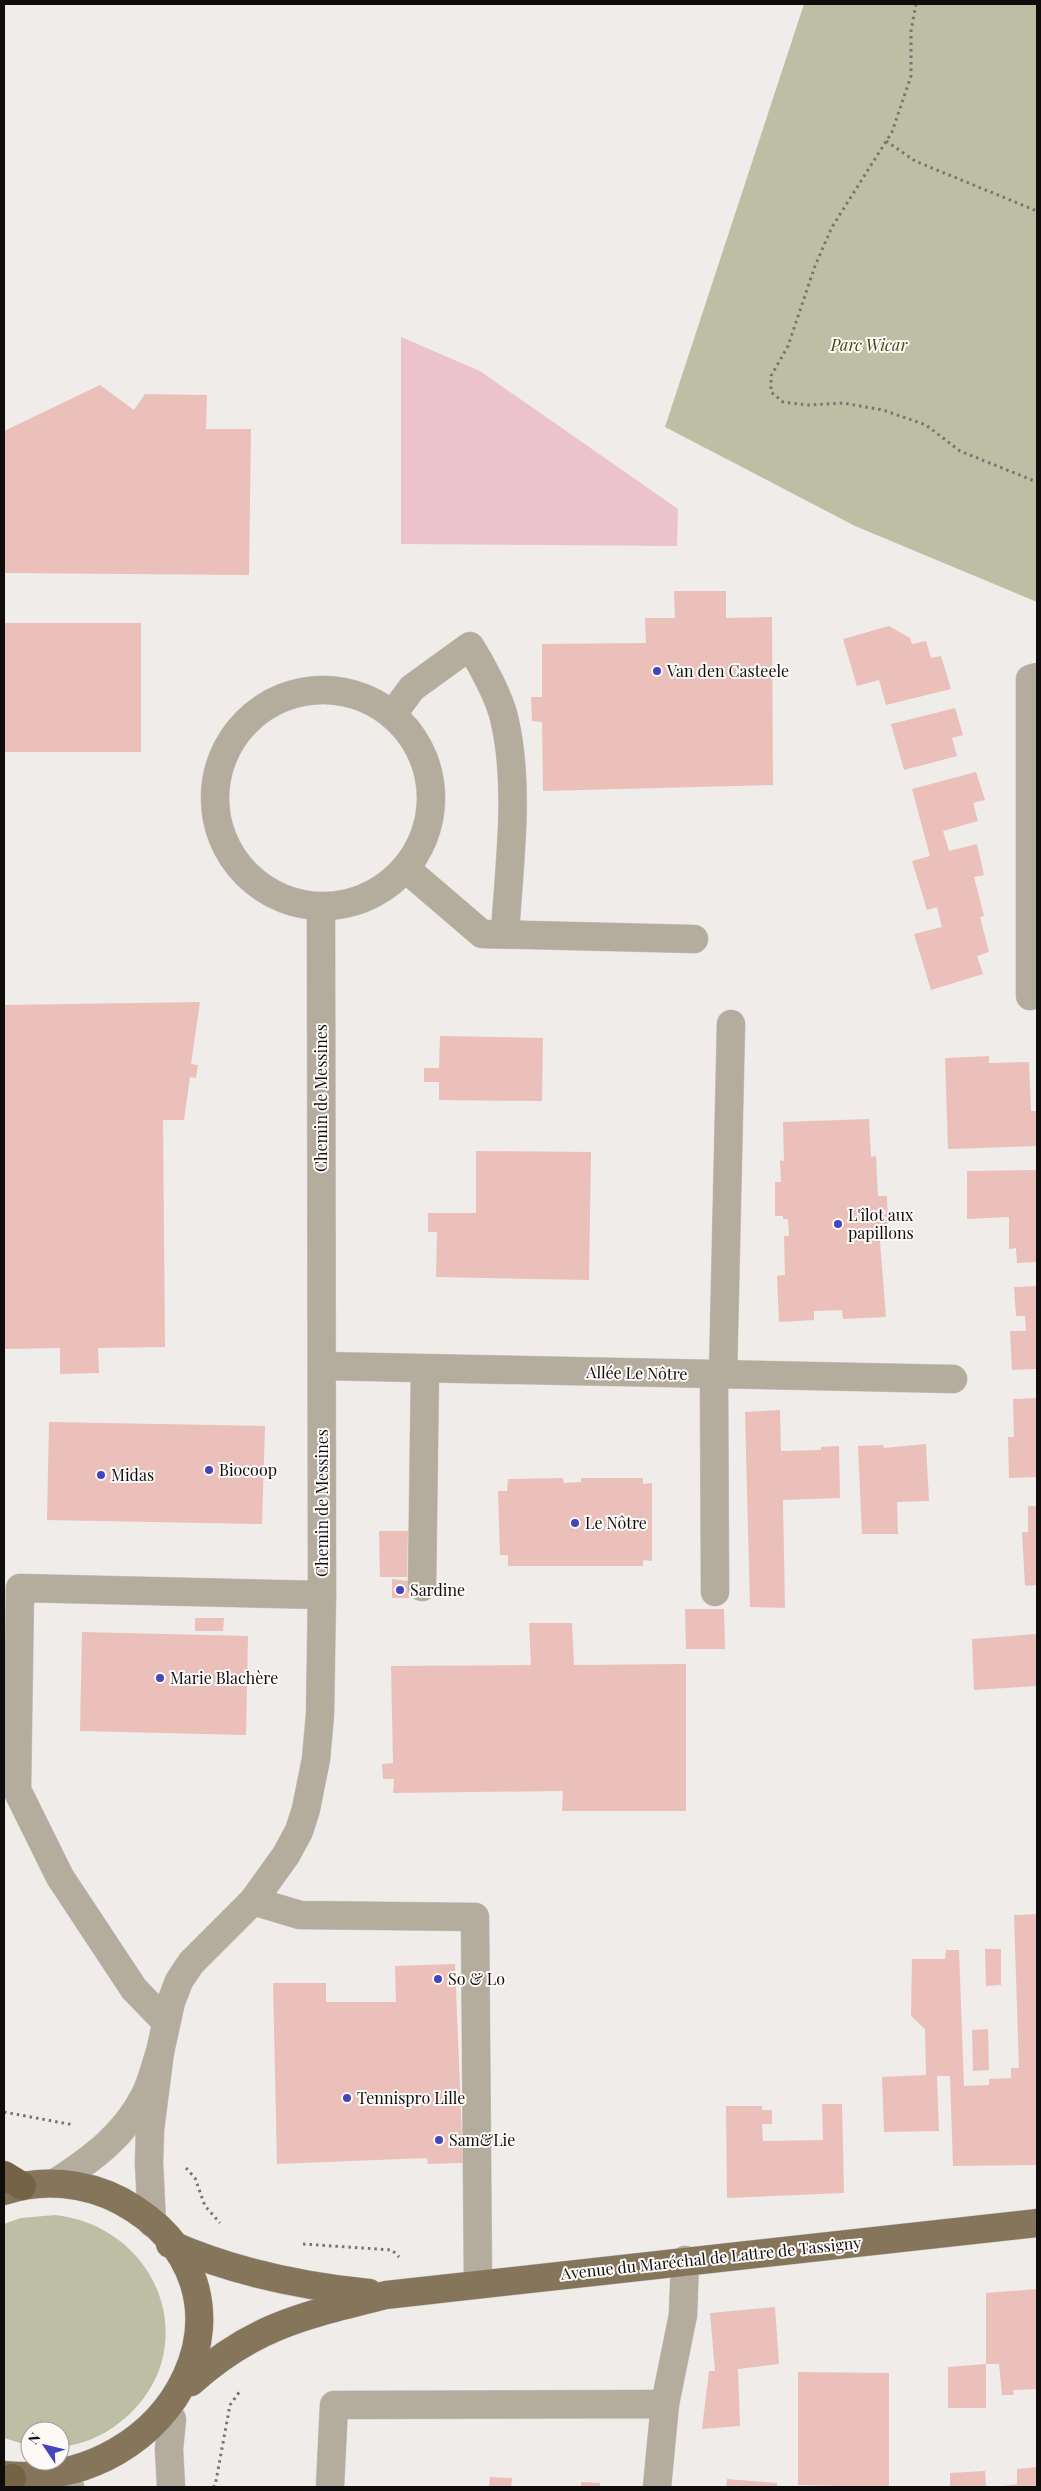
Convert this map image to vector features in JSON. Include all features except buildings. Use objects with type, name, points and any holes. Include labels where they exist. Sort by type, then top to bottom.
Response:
[{"type":"main road","name":"Avenue du Maréchal de Lattre de Tassigny","points":[[7,2479],[66,2485],[94,2476],[124,2463],[150,2444],[180,2407],[191,2382],[199,2346],[198,2310],[186,2269],[170,2244],[152,2224],[128,2205],[100,2192],[56,2183],[10,2184]]},
{"type":"main road","name":"Avenue du Maréchal de Lattre de Tassigny","points":[[191,2382],[222,2356],[270,2328],[298,2318],[386,2295],[685,2260],[1037,2223]]},
{"type":"main road","name":"Avenue du Maréchal de Lattre de Tassigny","points":[[170,2244],[213,2261],[269,2276],[334,2289],[386,2295]]},
{"type":"street","points":[[392,715],[412,688],[470,646],[482,665],[505,720],[511,763],[511,817],[505,934]]},
{"type":"street","points":[[1030,996],[1030,679],[1037,677]]},
{"type":"street","points":[[340,691],[376,704],[392,715],[407,730],[418,746],[430,784],[428,824],[421,843],[405,868],[382,889],[364,898],[345,904],[321,907],[285,900],[267,891],[252,880],[239,867],[225,843],[217,816],[215,798],[222,761],[229,744],[240,728],[269,705],[286,697],[304,692],[340,691]]},
{"type":"street","points":[[405,868],[482,934],[694,939]]},
{"type":"street","name":"Chemin de Messines","points":[[152,2224],[150,2151],[153,2098],[166,2022],[180,1981],[191,1963],[253,1902],[286,1855],[298,1831],[311,1787],[316,1758],[320,1715],[322,1595],[321,907]]},
{"type":"street","points":[[715,1592],[718,1375],[730,1024]]},
{"type":"street","name":"Allée Le Nôtre","points":[[322,1366],[953,1379]]},
{"type":"street","points":[[422,1588],[425,1368]]},
{"type":"street","points":[[166,2022],[134,1989],[60,1877],[17,1790],[20,1588],[322,1595]]},
{"type":"street","points":[[253,1902],[300,1915],[475,1917],[478,2283]]},
{"type":"street","name":"Chemin de Messines","points":[[56,2183],[91,2160],[124,2128],[146,2094],[160,2052]]},
{"type":"street","points":[[657,2487],[665,2404],[683,2315],[685,2260]]},
{"type":"street","points":[[330,2487],[334,2406],[665,2404]]},
{"type":"street","points":[[171,2487],[169,2449],[172,2419]]},
{"type":"path","points":[[916,4],[911,31],[911,76],[892,132],[832,227],[815,266],[788,346],[771,376],[771,392],[783,402],[808,405],[842,403],[883,410],[926,425],[960,451],[1037,482]]},
{"type":"path","points":[[886,141],[915,161],[1037,211]]},
{"type":"path","points":[[4,2112],[81,2126],[112,2140]]},
{"type":"path","points":[[150,2151],[182,2162],[195,2178],[205,2206],[222,2224]]},
{"type":"path","points":[[295,2244],[392,2250],[431,2290]]},
{"type":"path","points":[[213,2487],[215,2486],[230,2405],[244,2385]]},
{"type":"green space","name":"Parc Wicar","points":[[804,4],[1037,4],[1037,602],[855,526],[665,427]]},
{"type":"green space","points":[[55,2215],[92,2225],[123,2243],[145,2268],[160,2298],[166,2330],[161,2364],[146,2395],[119,2423],[106,2432],[76,2444],[70,2445],[70,2421],[20,2421],[20,2443],[4,2438],[4,2224],[21,2218]]},
{"type":"shaded area","points":[[401,337],[480,371],[678,509],[677,546],[401,544]]},
{"type":"place","name":"Van den Casteele","points":[[657,671]]},
{"type":"place","name":"L'îlot aux papillons","points":[[838,1224]]},
{"type":"place","name":"Biocoop","points":[[209,1470]]},
{"type":"place","name":"Midas","points":[[101,1475]]},
{"type":"place","name":"Le Nôtre","points":[[575,1523]]},
{"type":"place","name":"Sardine","points":[[400,1590]]},
{"type":"place","name":"Marie Blachère","points":[[160,1678]]},
{"type":"place","name":"So & Lo","points":[[438,1979]]},
{"type":"place","name":"Tennispro Lille","points":[[347,2098]]},
{"type":"place","name":"Sam&Lie","points":[[439,2140]]}]
